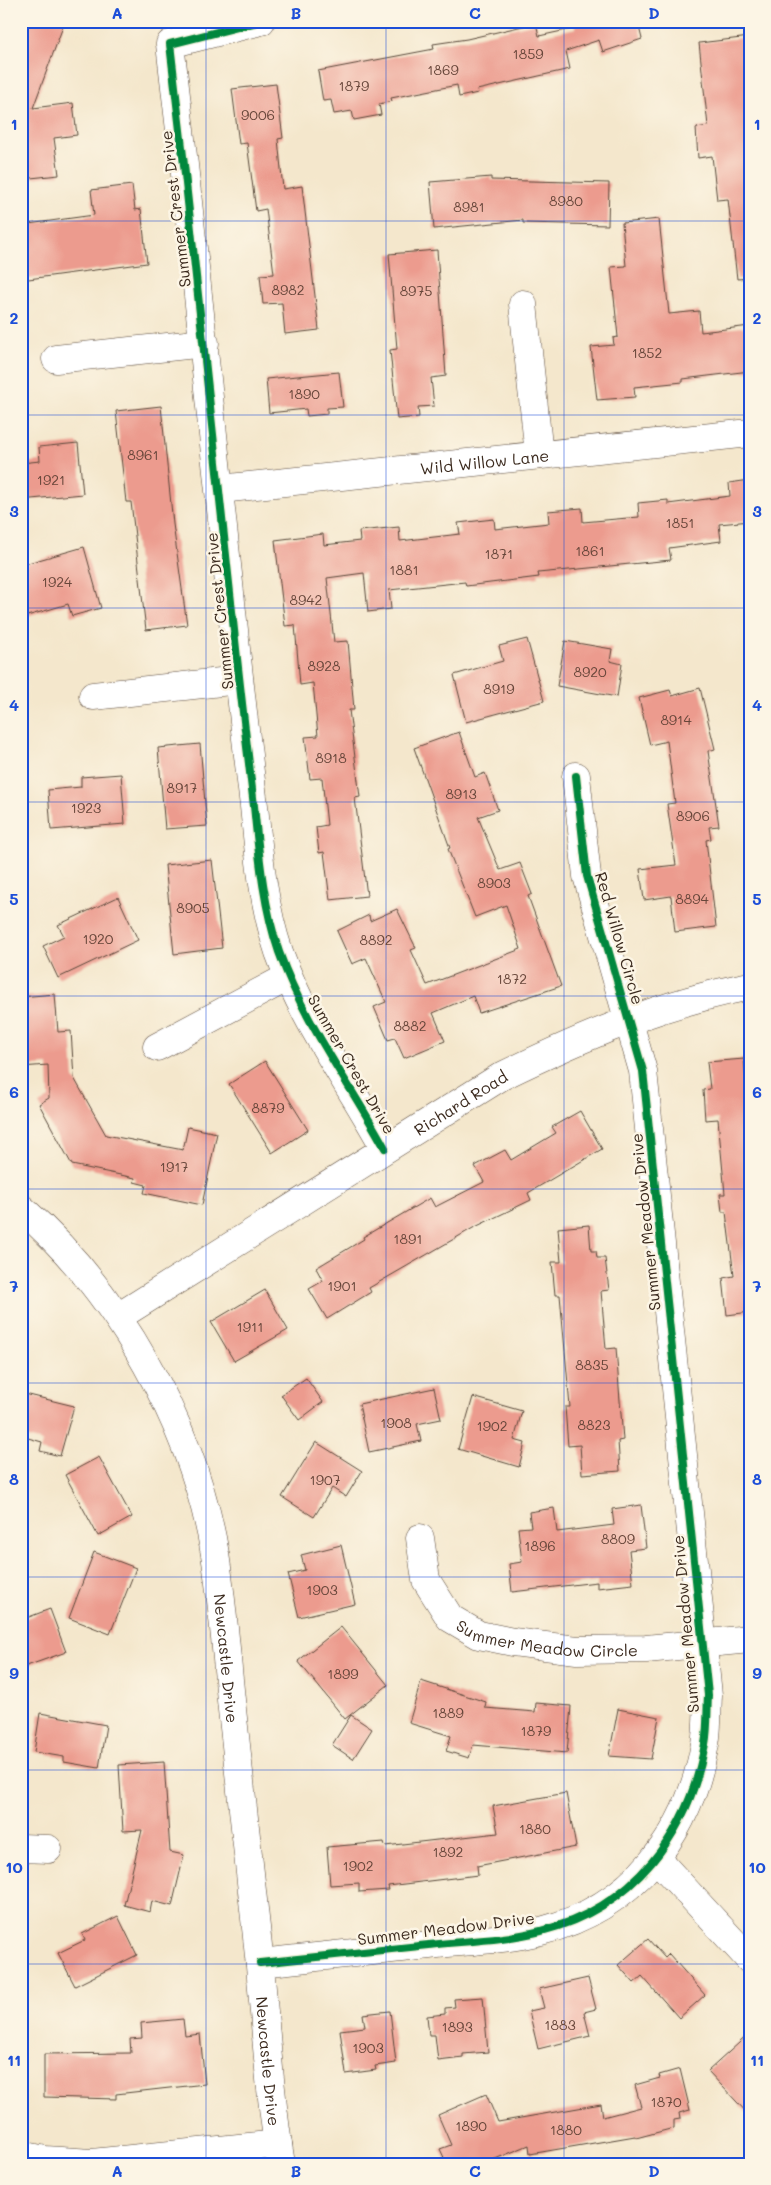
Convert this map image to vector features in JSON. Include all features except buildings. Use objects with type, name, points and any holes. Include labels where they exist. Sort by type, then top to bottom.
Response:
[{"type":"street","name":"Summer Crest Drive","points":[[262,21],[170,44],[267,909],[288,977],[322,1045],[385,1148]]},
{"type":"street","points":[[523,304],[539,455]]},
{"type":"street","points":[[56,359],[205,343]]},
{"type":"street","name":"Wild Willow Lane","points":[[220,489],[750,433]]},
{"type":"street","points":[[93,696],[240,680]]},
{"type":"street","name":"Red Willow Circle","points":[[576,776],[587,876],[594,906],[629,1019]]},
{"type":"street","points":[[157,1047],[288,977]]},
{"type":"street","name":"Richard Road","points":[[118,1317],[502,1076],[565,1045],[629,1019],[715,993],[750,986]]},
{"type":"street","name":"Summer Meadow Drive","points":[[260,1963],[493,1939],[542,1931],[587,1913],[629,1887],[656,1858],[674,1833],[694,1789],[706,1742],[708,1695],[704,1644],[643,1071],[629,1019]]},
{"type":"street","name":"Newcastle Drive","points":[[21,1208],[67,1250],[118,1317],[163,1395],[196,1482],[214,1553],[280,2154]]},
{"type":"street","name":"Summer Meadow Circle","points":[[420,1538],[426,1580],[450,1618],[479,1635],[513,1642],[577,1650],[646,1649],[750,1639]]},
{"type":"street","points":[[656,1858],[750,1960]]},
{"type":"street","points":[[21,2155],[45,2160],[92,2163],[280,2154]]},
{"type":"cycle path","points":[[261,21],[170,44],[239,674],[262,880],[279,952],[289,978],[314,1028],[385,1148]]},
{"type":"cycle path","points":[[260,1963],[485,1940],[541,1931],[574,1920],[603,1905],[629,1885],[652,1863],[670,1837],[686,1808],[697,1777],[706,1738],[708,1695],[643,1071],[587,876],[576,776]]}]
